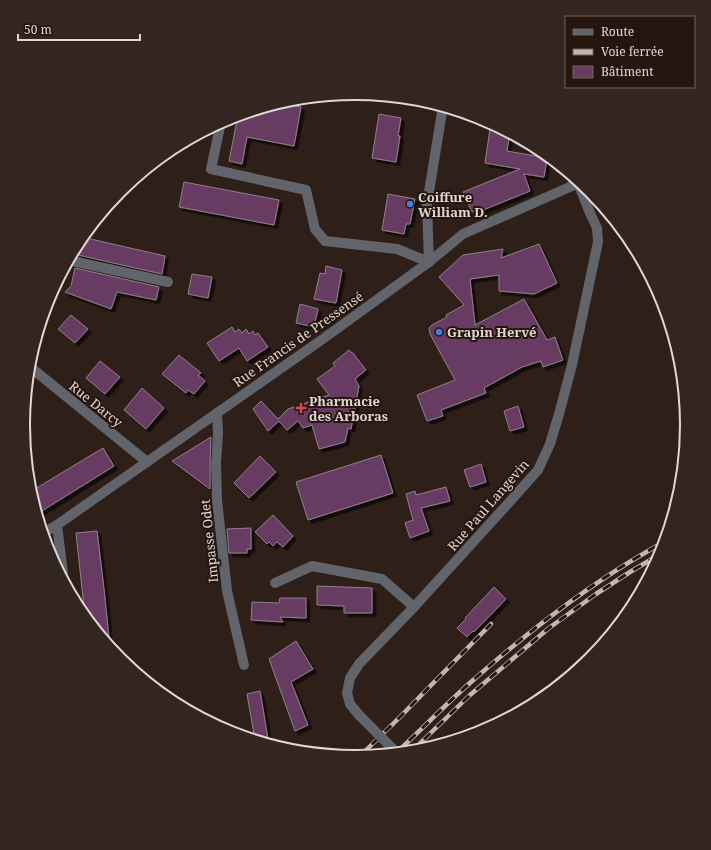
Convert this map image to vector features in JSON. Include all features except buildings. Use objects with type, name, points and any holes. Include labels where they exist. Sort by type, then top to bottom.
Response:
[{"type":"street","points":[[219,129],[211,169],[306,190],[315,228],[325,241],[397,249],[429,262],[427,204],[443,112]]},
{"type":"street","name":"Rue Francis de Pressensé","points":[[47,530],[148,462],[320,341],[429,262],[463,234],[574,184]]},
{"type":"street","name":"Rue Paul Langevin","points":[[393,749],[352,708],[347,693],[349,682],[358,664],[414,607],[538,470],[550,444],[560,414],[598,242],[597,228],[582,192]]},
{"type":"street","points":[[74,261],[168,282]]},
{"type":"street","name":"Rue Darcy","points":[[35,371],[148,462]]},
{"type":"street","name":"Impasse Odet","points":[[217,413],[218,433],[216,464],[218,507],[227,590],[244,665]]},
{"type":"street","points":[[57,525],[62,565]]},
{"type":"street","points":[[275,583],[312,566],[382,579],[414,607]]},
{"type":"railway","points":[[402,747],[471,682],[540,624],[589,588],[658,546]]},
{"type":"railway","points":[[419,744],[470,695],[549,628],[596,594],[652,559]]},
{"type":"railway","points":[[366,750],[491,624]]},
{"type":"place","name":"Coiffure William D.","points":[[410,204]]},
{"type":"place","name":"Grapin Hervé","points":[[439,332]]},
{"type":"place","name":"Pharmacie des Arboras","points":[[301,408]]}]
